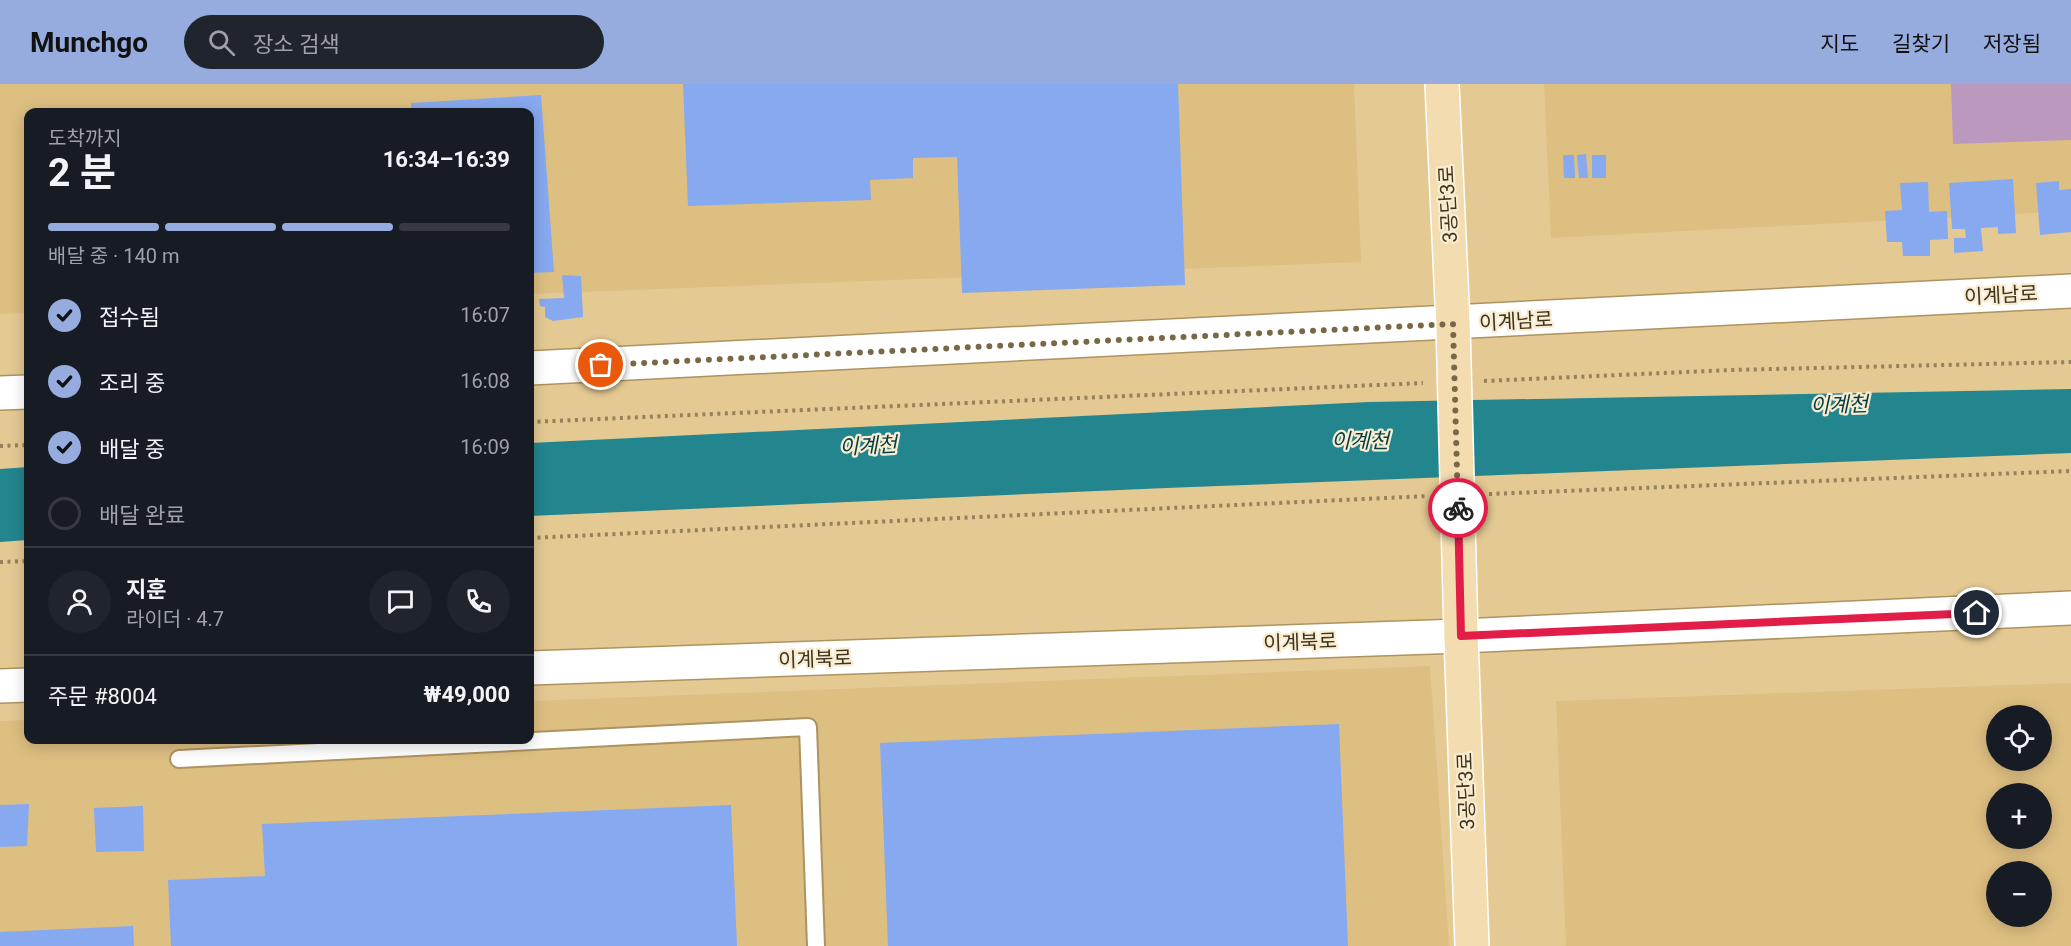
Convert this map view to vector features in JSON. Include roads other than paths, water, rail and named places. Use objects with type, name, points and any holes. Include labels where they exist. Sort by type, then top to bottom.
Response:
[{"type":"main road","name":"3공단3로","points":[[1442,84],[1453,324],[1472,946]]},
{"type":"street","name":"이계남로","points":[[534,368],[1453,324],[2071,291]]},
{"type":"street","points":[[0,393],[24,392]]},
{"type":"street","name":"이계북로","points":[[534,668],[1461,636],[2071,608]]},
{"type":"street","points":[[0,686],[24,685]]},
{"type":"lane","points":[[534,741],[808,727],[816,946]]},
{"type":"lane","points":[[179,759],[474,744]]},
{"type":"water","name":"이계천","points":[[2071,389],[2071,453],[1166,488],[534,516],[534,443],[1369,402]]},
{"type":"water","points":[[24,467],[24,540],[0,542],[0,469]]}]
